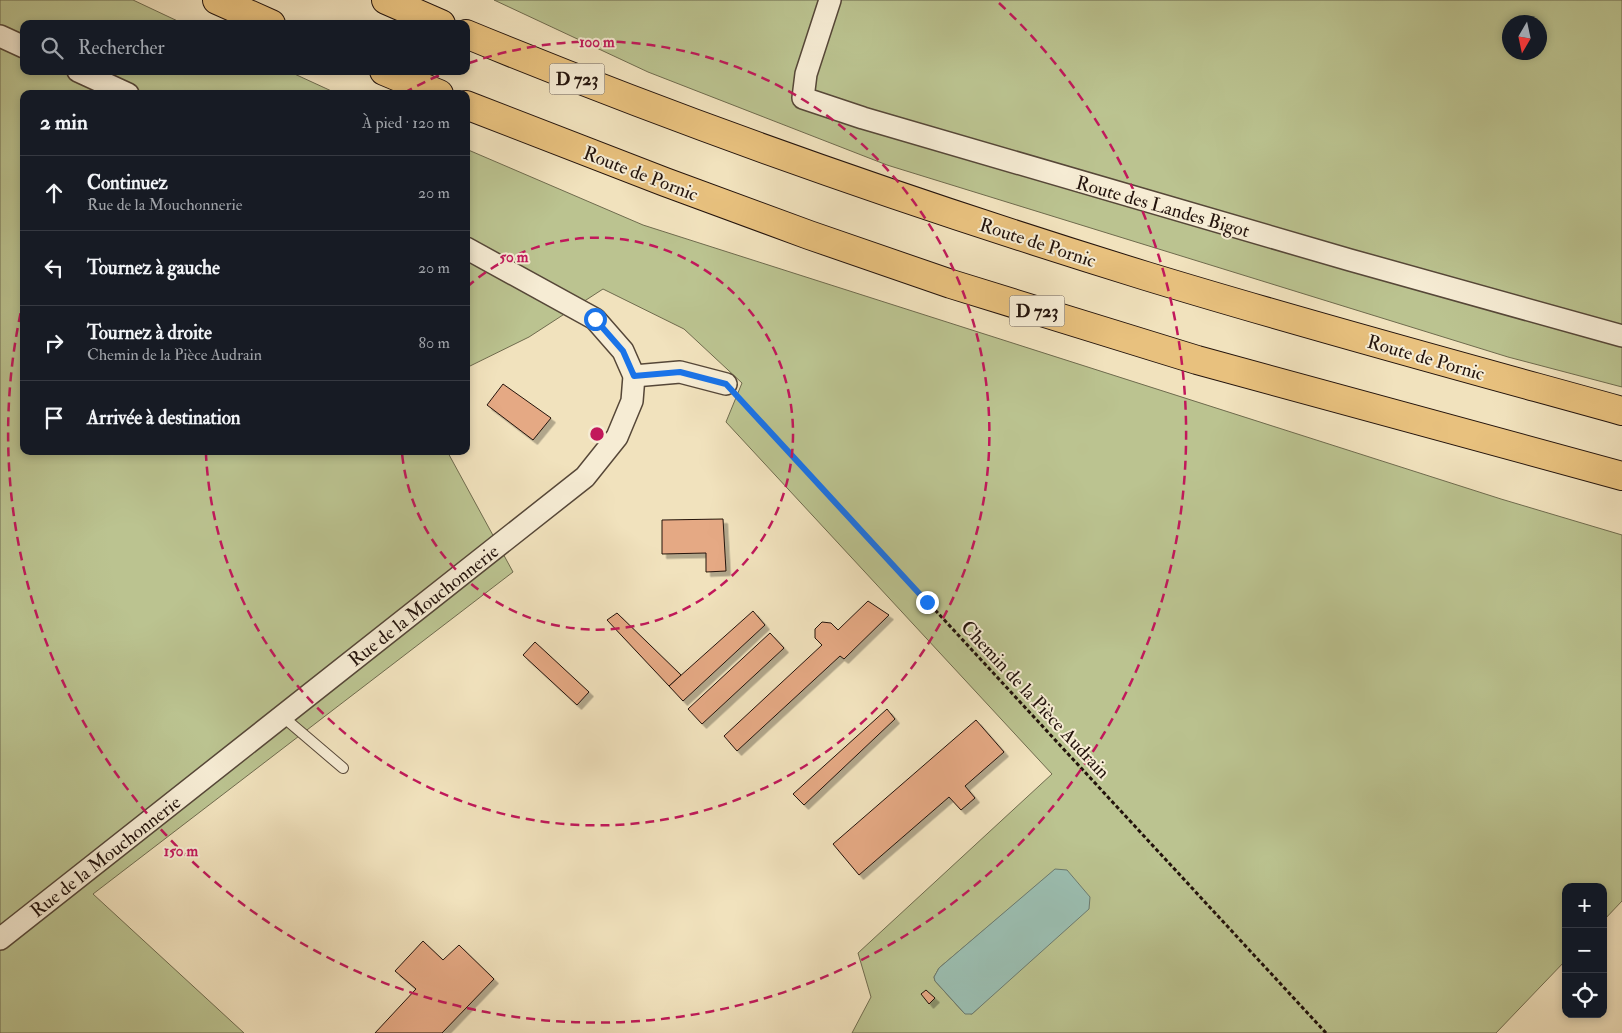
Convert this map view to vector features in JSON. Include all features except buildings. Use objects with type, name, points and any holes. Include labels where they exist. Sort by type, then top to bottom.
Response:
[{"type":"highway","points":[[217,0],[262,20]]},
{"type":"highway","points":[[386,0],[432,20]]},
{"type":"highway","name":"Route de Pornic","points":[[470,36],[688,121],[846,179],[982,224],[1260,310],[1622,411]]},
{"type":"highway","points":[[394,75],[429,90]]},
{"type":"highway","name":"Route de Pornic","points":[[470,107],[800,232],[951,284],[1197,360],[1622,476]]},
{"type":"street","name":"Route des Landes Bigot","points":[[830,0],[806,74],[803,98],[863,118],[1340,257],[1622,336]]},
{"type":"street","points":[[0,36],[20,45]]},
{"type":"street","points":[[87,75],[119,90]]},
{"type":"street","name":"Rue de la Mouchonnerie","points":[[0,939],[585,477],[617,437],[632,401],[634,376],[623,351],[595,319],[470,250]]},
{"type":"street","points":[[634,376],[680,372],[726,384]]},
{"type":"lane","points":[[282,716],[343,768]]},
{"type":"path","name":"Chemin de la Pièce Audrain","points":[[726,384],[1326,1033]]},
{"type":"green space","points":[[0,0],[133,0],[176,20],[20,20],[20,75],[297,75],[329,90],[20,90],[20,455],[449,455],[513,572],[93,894],[244,1033],[0,1033]]},
{"type":"green space","points":[[494,0],[1622,0],[1622,387],[1508,357],[887,165],[648,72]]},
{"type":"green space","points":[[470,151],[643,225],[1501,499],[1622,535],[1622,901],[1607,917],[1607,883],[1562,883],[1562,964],[1496,1033],[852,1033],[871,997],[858,953],[1052,774],[726,422],[742,383],[684,329],[603,289],[529,337],[470,366]],"holes":[[[1055,870],[990,997],[972,1014],[963,1012],[935,981],[934,977],[939,968]]]},
{"type":"shaded area","points":[[1055,869],[1067,870],[1090,897],[1089,909],[972,1014],[965,1014],[935,981],[934,977],[939,968]]},
{"type":"route","points":[[595,319],[623,351],[634,376],[680,372],[726,384],[927,602]]}]
